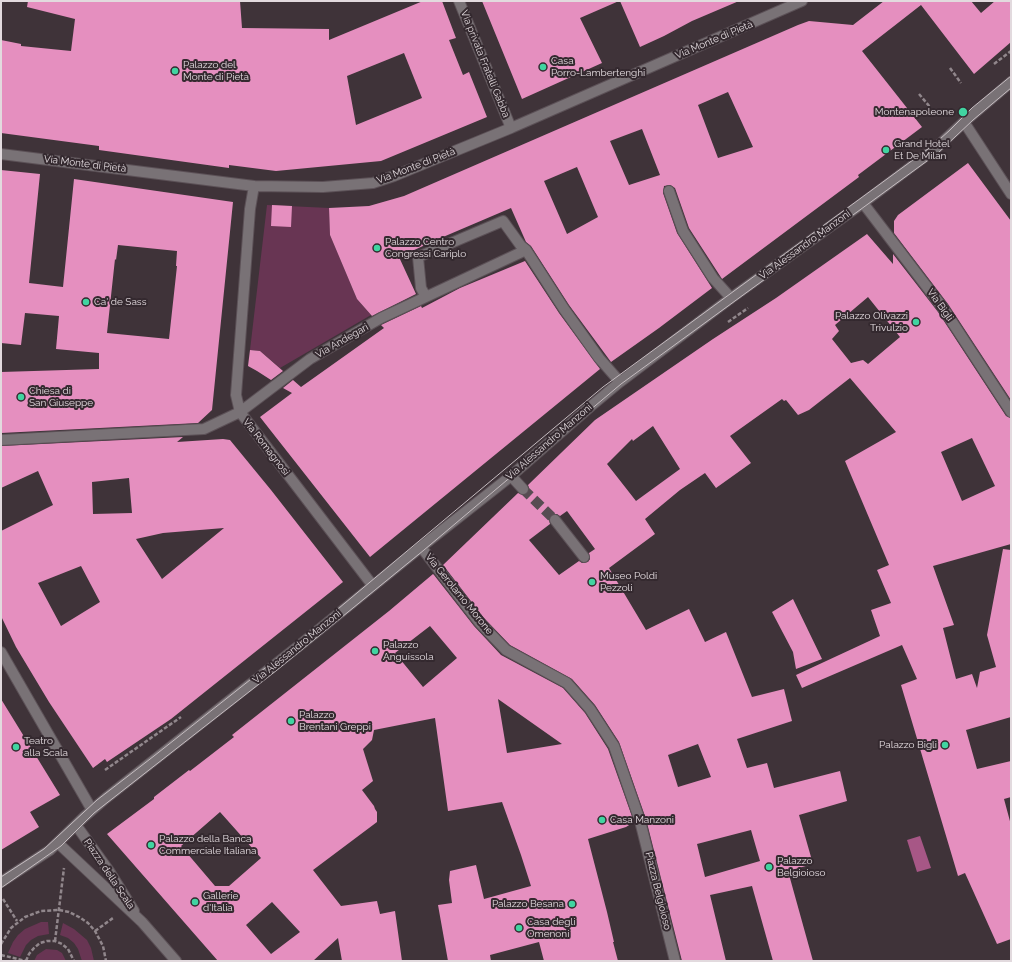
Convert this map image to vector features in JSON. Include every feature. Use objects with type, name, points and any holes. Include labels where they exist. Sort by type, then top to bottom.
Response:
[{"type":"street","name":"Via privata Fratelli Gabba","points":[[459,1],[511,128]]},
{"type":"street","name":"Via Monte di Pietà","points":[[1,154],[254,186],[328,187],[373,183],[394,176],[511,128],[802,1]]},
{"type":"street","name":"Via Alessandro Manzoni","points":[[92,810],[510,476],[620,382],[731,298],[863,203],[936,148],[1011,82]]},
{"type":"street","points":[[964,122],[1011,194]]},
{"type":"street","name":"Via Romagnosi","points":[[254,186],[250,209],[236,395],[240,412],[373,586]]},
{"type":"street","points":[[669,191],[683,231],[713,278],[731,298]]},
{"type":"street","name":"Via Bigli","points":[[863,203],[943,308],[1011,412]]},
{"type":"street","points":[[426,297],[421,288],[418,257],[503,222],[521,246],[526,250],[598,358],[620,382]]},
{"type":"street","name":"Via Andegari","points":[[1,440],[204,429],[240,412],[310,359],[381,318],[526,250]]},
{"type":"street","points":[[510,476],[523,489]]},
{"type":"street","points":[[555,520],[584,557]]},
{"type":"street","name":"Via Gerolamo Morone","points":[[421,547],[479,622],[506,650],[567,683],[590,709],[614,746],[640,821]]},
{"type":"street","points":[[1,652],[92,810],[58,843],[37,859],[1,882]]},
{"type":"street","name":"Piazza Belgioioso","points":[[640,821],[675,961]]},
{"type":"street","name":"Piazza della Scala","points":[[76,825],[110,871],[142,922]]},
{"type":"street","name":"Piazza della Scala","points":[[58,843],[142,922],[176,961]]},
{"type":"path","points":[[994,64],[1011,51]]},
{"type":"path","points":[[950,68],[961,83]]},
{"type":"path","points":[[919,94],[930,108]]},
{"type":"path","points":[[105,770],[181,717]]},
{"type":"path","points":[[55,941],[64,864]]},
{"type":"path","points":[[3,899],[18,921]]},
{"type":"path","points":[[1,944],[11,928],[18,921],[41,910],[59,910],[79,917],[88,923],[95,931],[103,946],[106,961]]},
{"type":"path","points":[[95,931],[113,918]]},
{"type":"path","points":[[1,955],[26,961],[29,954],[40,943],[55,941],[68,949],[74,961]]},
{"type":"shaded area","points":[[267,205],[329,208],[330,235],[357,299],[371,315],[280,368],[260,351],[250,350]]},
{"type":"shaded area","points":[[920,836],[931,868],[917,872],[907,840]]},
{"type":"shaded area","points":[[41,922],[48,922],[49,934],[38,936],[31,940],[26,945],[20,957],[8,953],[18,935],[25,929]]},
{"type":"shaded area","points":[[63,923],[74,929],[87,940],[91,948],[94,961],[82,961],[78,949],[74,943],[68,938],[60,935]]},
{"type":"shaded area","points":[[46,949],[57,950],[62,953],[66,961],[34,961],[37,955]]},
{"type":"building","points":[[28,1],[240,1],[242,28],[329,29],[329,40],[423,1],[442,1],[456,38],[449,40],[463,75],[469,72],[487,117],[381,161],[276,171],[229,165],[229,168],[99,150],[99,146],[1,133],[1,40],[21,44],[21,46],[71,51],[75,19],[27,7]],"holes":[[[404,53],[422,98],[356,125],[347,76]]]},
{"type":"building","points":[[482,1],[619,1],[580,18],[602,63],[522,99]]},
{"type":"building","points":[[620,1],[739,1],[692,21],[640,47]]},
{"type":"building","points":[[884,1],[971,1],[981,13],[995,1],[1011,1],[1011,42],[974,74],[921,5],[862,51],[922,127],[858,175],[859,177],[722,279],[689,228],[675,188],[670,185],[664,186],[663,193],[677,233],[712,288],[611,362],[569,305],[531,246],[526,242],[511,208],[399,257],[416,294],[372,316],[357,299],[330,235],[329,208],[369,206],[404,196],[809,21],[853,25]],"holes":[[[728,92],[753,147],[718,158],[698,105]],[[642,129],[660,175],[629,185],[610,141]],[[577,167],[598,217],[567,234],[544,181]]]},
{"type":"building","points":[[968,163],[1011,221],[1011,400],[948,304],[894,233],[894,221],[898,215]]},
{"type":"building","name":"Ca' de Sass","points":[[1,170],[40,174],[29,283],[63,287],[74,179],[233,202],[212,410],[198,423],[1,433],[1,372],[99,369],[99,353],[56,349],[59,316],[25,313],[21,345],[1,343]],"holes":[[[118,245],[177,251],[177,266],[169,339],[107,333],[115,259],[116,260]]]},
{"type":"building","points":[[272,205],[292,206],[291,227],[271,226]]},
{"type":"building","points":[[867,234],[893,264],[893,254],[938,312],[1006,416],[1011,418],[1011,544],[933,566],[954,625],[943,628],[956,679],[972,674],[977,688],[980,672],[996,667],[987,635],[1003,549],[1011,550],[1011,717],[966,730],[977,769],[1011,761],[1011,797],[1004,799],[1011,825],[1011,939],[997,944],[965,873],[958,876],[901,685],[917,679],[902,645],[802,688],[796,675],[880,636],[871,610],[891,603],[877,570],[889,565],[845,461],[896,432],[850,378],[809,410],[798,415],[786,400],[784,401],[782,399],[730,436],[751,463],[716,488],[705,473],[680,490],[645,519],[655,534],[609,568],[646,630],[689,609],[705,642],[726,632],[752,697],[784,689],[792,721],[737,739],[747,768],[767,763],[774,788],[840,771],[847,801],[799,815],[813,864],[788,871],[813,961],[773,961],[752,886],[710,895],[726,961],[682,961],[646,819],[619,742],[595,705],[572,679],[510,645],[484,618],[443,565],[518,493],[524,495],[528,493],[528,485],[595,420],[713,339],[776,298]],"holes":[[[868,297],[900,337],[868,364],[863,360],[851,363],[832,339],[839,331],[835,325]],[[653,426],[680,469],[636,501],[607,464],[632,439],[633,441]],[[972,438],[995,486],[962,501],[941,452]],[[567,511],[595,549],[589,553],[590,559],[588,562],[582,563],[579,561],[559,575],[529,540],[550,524],[549,518],[551,515],[557,514],[560,516]],[[698,744],[711,777],[678,787],[668,755]],[[751,830],[760,861],[705,877],[697,844]]]},
{"type":"building","points":[[525,261],[559,313],[600,369],[370,557],[260,417],[292,393],[283,388],[293,380],[301,387],[384,328],[381,325],[421,306],[422,308],[460,288]]},
{"type":"building","points":[[250,350],[260,351],[283,371],[271,380],[248,366]]},
{"type":"building","points":[[183,437],[177,442],[223,439],[230,440],[343,582],[171,719],[107,762],[105,759],[93,768],[49,702],[16,647],[1,616],[1,531],[53,505],[38,471],[1,488],[1,446]],"holes":[[[129,478],[132,513],[93,514],[92,482]],[[224,528],[162,579],[136,539],[163,533]],[[81,566],[100,602],[61,626],[38,583]]]},
{"type":"building","points":[[433,574],[474,626],[501,655],[563,688],[585,713],[608,749],[634,822],[626,827],[588,839],[618,961],[544,961],[539,942],[490,955],[491,961],[448,961],[438,905],[452,903],[449,880],[450,871],[476,865],[484,899],[531,886],[502,802],[448,811],[435,718],[374,730],[372,740],[363,749],[373,781],[362,790],[377,812],[377,822],[313,870],[341,906],[377,901],[380,914],[395,911],[402,961],[342,961],[338,938],[313,961],[218,961],[107,834],[234,737],[232,735],[389,611]],"holes":[[[430,626],[457,658],[423,687],[395,653]],[[498,699],[562,744],[507,753]],[[220,812],[261,858],[229,886],[215,886],[181,846]],[[272,902],[300,932],[271,954],[246,925]]]},
{"type":"building","points":[[793,599],[822,659],[796,669],[793,652],[772,612]]},
{"type":"building","name":"Teatro alla Scala","points":[[1,699],[60,795],[30,812],[39,827],[1,850]]},
{"type":"tunnel","points":[[523,489],[555,520]]},
{"type":"tram line","points":[[1,877],[44,849],[97,800],[308,634],[603,387],[932,146],[972,108],[1011,76]]},
{"type":"tram line","points":[[1,888],[61,846],[94,813],[277,670],[424,550],[621,384],[938,153],[973,120],[1011,88]]},
{"type":"place","name":"Casa Porro-Lambertenghi","points":[[543,67]]},
{"type":"place","name":"Palazzo del Monte di Pietà","points":[[175,71]]},
{"type":"place","name":"Montenapoleone","points":[[963,112]]},
{"type":"place","name":"Grand Hotel Et De Milan","points":[[886,150]]},
{"type":"place","name":"Palazzo Centro Congressi Cariplo","points":[[377,248]]},
{"type":"place","name":"Ca' de Sass","points":[[86,302]]},
{"type":"place","name":"Palazzo Olivazzi Trivulzio","points":[[916,322]]},
{"type":"place","name":"Chiesa di San Giuseppe","points":[[21,397]]},
{"type":"place","name":"Museo Poldi Pezzoli","points":[[592,582]]},
{"type":"place","name":"Palazzo Anguissola","points":[[375,651]]},
{"type":"place","name":"Palazzo Brentani Greppi","points":[[291,721]]},
{"type":"place","name":"Palazzo Bigli","points":[[945,745]]},
{"type":"place","name":"Teatro alla Scala","points":[[16,747]]},
{"type":"place","name":"Casa Manzoni","points":[[602,820]]},
{"type":"place","name":"Palazzo della Banca Commerciale Italiana","points":[[151,845]]},
{"type":"place","name":"Palazzo Belgioioso","points":[[769,867]]},
{"type":"place","name":"Gallerie d'Italia","points":[[195,902]]},
{"type":"place","name":"Palazzo Besana","points":[[572,904]]},
{"type":"place","name":"Casa degli Omenoni","points":[[519,928]]}]
